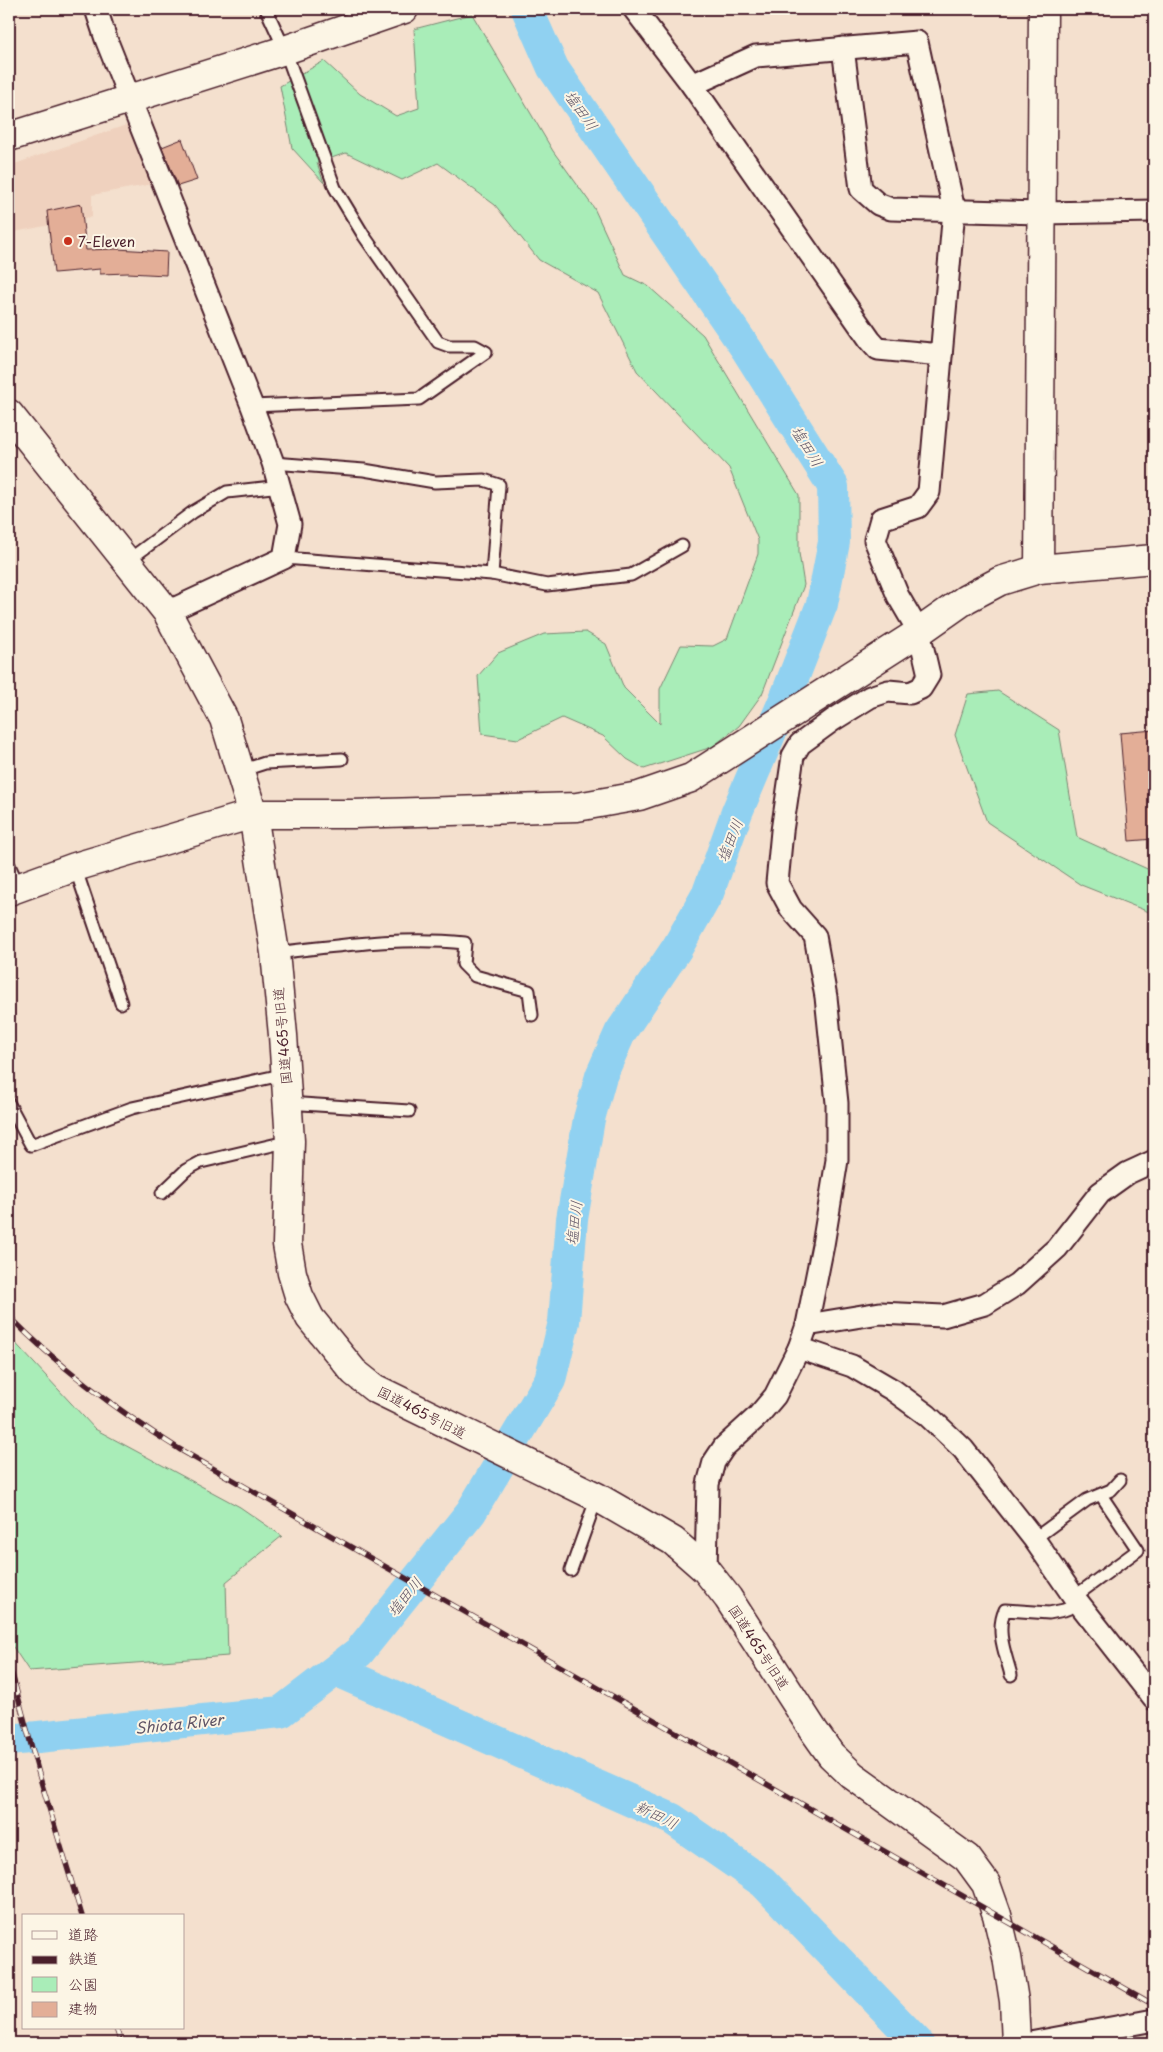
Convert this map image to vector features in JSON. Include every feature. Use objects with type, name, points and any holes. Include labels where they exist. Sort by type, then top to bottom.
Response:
[{"type":"street","points":[[96,9],[106,39],[131,98],[274,463],[290,524],[284,558],[167,612]]},
{"type":"street","points":[[9,137],[285,50],[404,9]]},
{"type":"street","points":[[634,9],[692,85],[870,340],[878,349],[941,355]]},
{"type":"street","points":[[1039,569],[1043,9]]},
{"type":"street","points":[[692,85],[756,56],[918,42],[954,210],[929,492],[918,507],[882,518],[875,540],[898,596],[919,632],[929,675],[921,688],[910,693],[888,691],[870,697],[833,720],[800,744],[793,756],[782,831],[777,883],[791,909],[815,936],[826,997],[837,1103],[837,1160],[824,1245],[807,1325],[799,1348],[775,1396],[758,1416],[724,1447],[714,1462],[708,1484],[706,1570]]},
{"type":"street","points":[[843,48],[861,189],[878,204],[891,209],[1042,213],[1154,211]]},
{"type":"street","name":"国道465号旧道","points":[[9,414],[167,612],[224,719],[253,814],[275,953],[290,1141],[287,1244],[299,1296],[310,1318],[330,1346],[354,1372],[374,1388],[597,1497],[673,1541],[706,1570],[728,1598],[831,1755],[852,1775],[967,1858],[986,1884],[997,1915],[1007,1957],[1014,2001],[1016,2043]]},
{"type":"street","points":[[12,881],[75,868],[253,814],[353,814],[577,807],[639,796],[691,778],[840,684],[919,632],[966,598],[991,585],[1039,569],[1154,559]]},
{"type":"street","points":[[807,1325],[880,1313],[943,1316],[985,1304],[1017,1284],[1057,1248],[1100,1193],[1128,1173],[1154,1161]]},
{"type":"street","points":[[799,1348],[852,1366],[893,1390],[927,1415],[963,1449],[1034,1539],[1077,1600],[1154,1699]]},
{"type":"street","points":[[1030,2043],[1116,2036],[1154,2020]]},
{"type":"lane","points":[[252,406],[418,399],[486,352],[475,346],[449,346],[438,342],[364,236],[335,188],[285,50],[266,9]]},
{"type":"lane","points":[[274,463],[364,470],[436,482],[484,480],[499,485],[499,507],[492,574]]},
{"type":"lane","points":[[126,562],[193,512],[227,492],[281,486]]},
{"type":"lane","points":[[284,558],[492,574],[547,585],[631,575],[682,546]]},
{"type":"lane","points":[[240,771],[265,763],[342,759]]},
{"type":"lane","points":[[75,868],[121,1003]]},
{"type":"lane","points":[[275,953],[376,942],[443,940],[465,943],[463,964],[475,976],[529,991],[532,1015]]},
{"type":"lane","points":[[9,1104],[31,1145],[132,1108],[286,1074]]},
{"type":"lane","points":[[287,1103],[409,1111]]},
{"type":"lane","points":[[162,1193],[186,1170],[201,1162],[290,1141]]},
{"type":"lane","points":[[1034,1539],[1087,1500],[1111,1490],[1120,1480]]},
{"type":"lane","points":[[1011,1675],[1001,1635],[1001,1619],[1005,1610],[1049,1613],[1064,1610],[1138,1550],[1101,1495]]},
{"type":"lane","points":[[571,1570],[597,1497]]},
{"type":"shaded area","points":[[129,124],[153,184],[92,195],[92,217],[9,233],[9,166]]},
{"type":"green space","points":[[472,14],[553,151],[594,208],[625,275],[648,286],[703,335],[799,495],[799,553],[804,585],[762,694],[739,726],[712,747],[644,769],[627,759],[603,736],[562,718],[518,739],[482,734],[478,676],[498,653],[544,634],[586,632],[606,644],[624,688],[660,724],[660,689],[681,645],[713,646],[727,639],[758,554],[758,540],[729,468],[637,371],[598,293],[539,260],[495,205],[438,163],[402,180],[346,153],[317,163],[324,183],[292,148],[280,86],[324,61],[360,94],[396,116],[419,108],[414,29]]},
{"type":"green space","points":[[998,691],[1059,730],[1077,837],[1154,872],[1154,914],[1081,885],[987,822],[955,735],[968,694]]},
{"type":"green space","points":[[9,1336],[95,1429],[240,1507],[282,1536],[226,1582],[228,1656],[29,1671],[9,1641]]},
{"type":"building","points":[[182,139],[197,180],[178,186],[162,147]]},
{"type":"building","points":[[81,204],[86,250],[117,249],[167,252],[166,275],[100,274],[100,269],[54,273],[47,211]]},
{"type":"building","points":[[1154,730],[1154,839],[1129,841],[1120,733]]},
{"type":"waterway","name":"塩田川","points":[[9,1740],[281,1712],[359,1652],[471,1512],[550,1380],[564,1322],[572,1219],[589,1119],[601,1076],[620,1033],[677,948],[708,893],[737,812],[787,694],[822,604],[834,542],[833,486],[747,350],[553,68],[527,9]]},
{"type":"waterway","name":"新田川","points":[[337,1671],[672,1819],[763,1882],[918,2043]]},
{"type":"railway","points":[[9,1316],[48,1353],[90,1388],[134,1420],[179,1449],[1154,2005]]},
{"type":"railway","points":[[9,1663],[40,1778],[81,1914]]},
{"type":"railway","points":[[117,2030],[121,2043]]},
{"type":"place","name":"7-Eleven","points":[[68,241]]},
{"type":"water label","name":"Shiota River","points":[[179,1723]]}]
